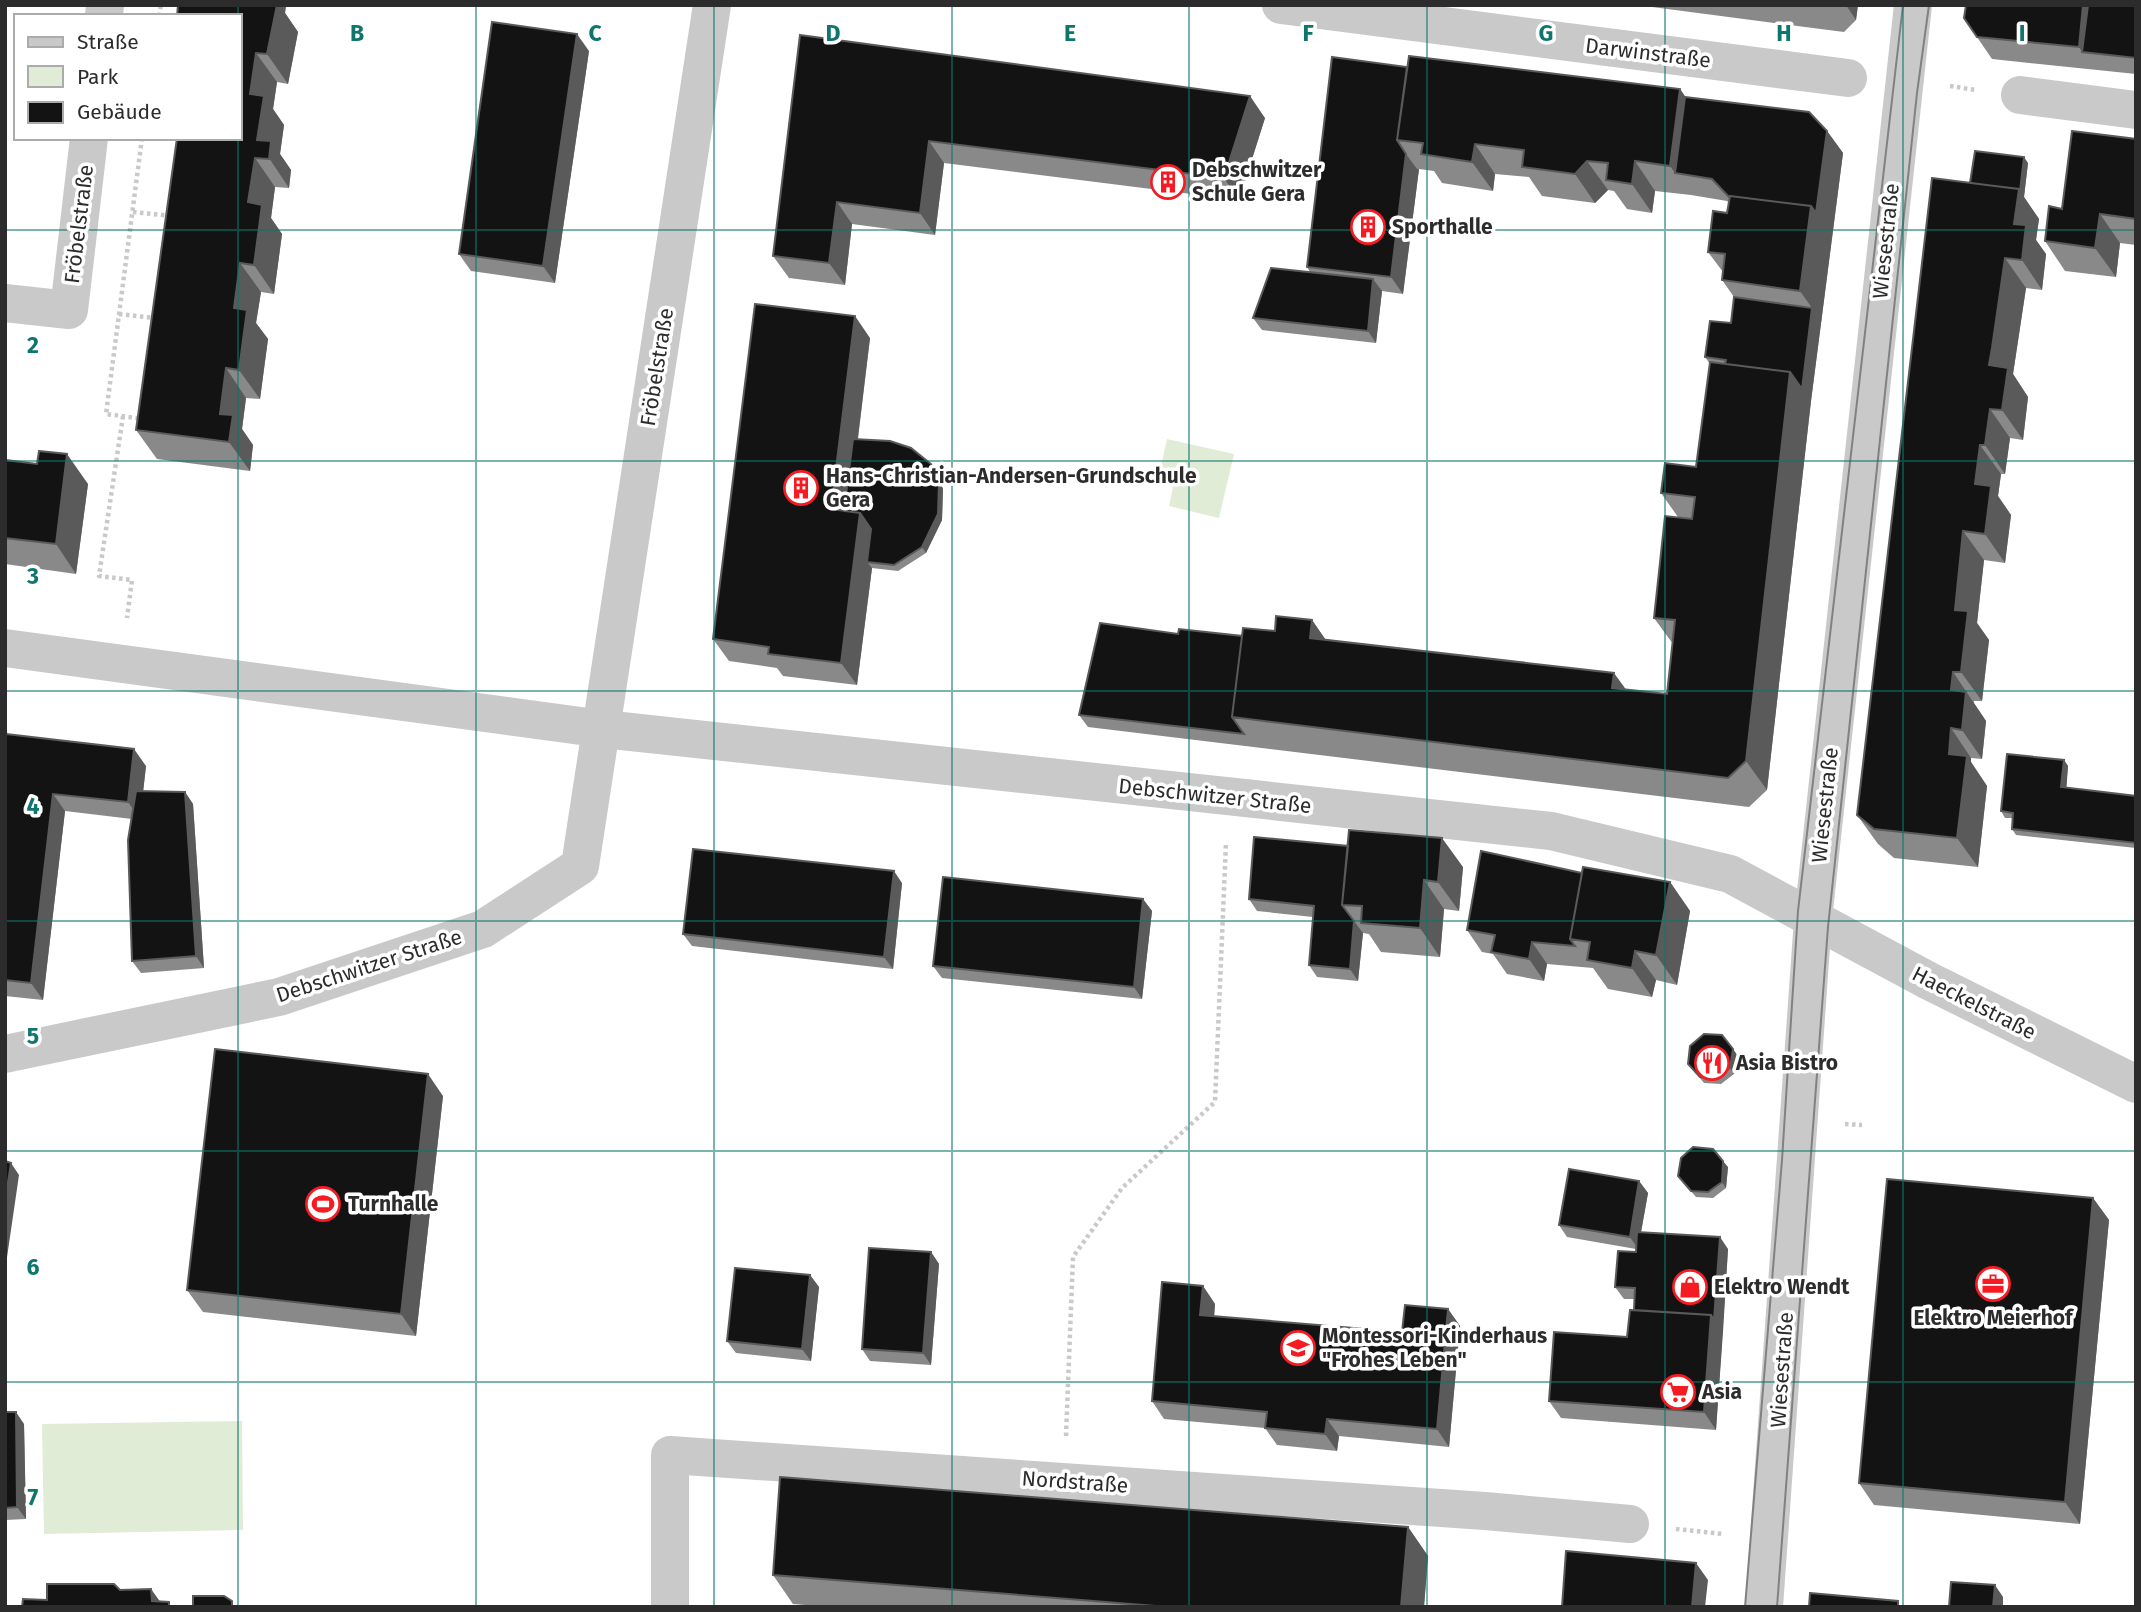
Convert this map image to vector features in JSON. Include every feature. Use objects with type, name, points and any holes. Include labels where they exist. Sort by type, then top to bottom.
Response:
[{"type":"street","name":"Fröbelstraße","points":[[603,729],[712,5]]},
{"type":"street","name":"Darwinstraße","points":[[1281,5],[1848,78]]},
{"type":"street","name":"Wiesestraße","points":[[1764,1607],[1813,919],[1913,5]]},
{"type":"street","points":[[2020,95],[2136,110]]},
{"type":"street","name":"Fröbelstraße","points":[[5,303],[69,310],[89,140]]},
{"type":"street","name":"Debschwitzer Straße","points":[[5,648],[603,729],[1551,831],[1730,874],[1813,919]]},
{"type":"street","name":"Debschwitzer Straße","points":[[5,1054],[279,997],[483,929],[580,866],[603,729]]},
{"type":"street","name":"Haeckelstraße","points":[[1813,919],[2136,1084]]},
{"type":"street","name":"Nordstraße","points":[[670,1607],[670,1455],[1064,1481],[1630,1524]]},
{"type":"path","points":[[142,140],[106,414],[149,419]]},
{"type":"path","points":[[133,212],[179,216]]},
{"type":"path","points":[[119,314],[165,320]]},
{"type":"path","points":[[121,663],[132,580],[99,576],[122,416]]},
{"type":"path","points":[[1064,1481],[1073,1256],[1122,1188],[1215,1102],[1227,797]]},
{"type":"path","points":[[1630,1524],[1770,1538]]},
{"type":"green space","points":[[1167,439],[1234,454],[1219,518],[1169,506],[1174,483],[1158,479]]},
{"type":"green space","points":[[242,1421],[243,1530],[44,1534],[42,1424]]},
{"type":"building","points":[[178,5],[277,5],[267,54],[256,53],[250,94],[264,96],[257,140],[271,141],[269,159],[255,158],[248,202],[262,205],[254,265],[240,263],[234,308],[247,310],[239,370],[226,368],[220,414],[233,415],[229,442],[136,430],[177,140],[242,140],[242,14],[177,14]]},
{"type":"building","points":[[1966,5],[2083,5],[2079,47],[1977,37],[1964,18]]},
{"type":"building","points":[[2088,5],[2136,5],[2136,58],[2082,52]]},
{"type":"building","points":[[492,22],[577,34],[543,266],[459,254]]},
{"type":"building","name":"Debschwitzer Schule Gera","points":[[800,35],[1250,96],[1224,178],[929,141],[920,213],[837,202],[829,263],[773,256]]},
{"type":"building","points":[[1409,56],[1680,89],[1670,166],[1635,161],[1632,184],[1606,180],[1608,163],[1587,161],[1575,174],[1522,167],[1524,150],[1475,144],[1472,162],[1421,154],[1423,143],[1397,140]]},
{"type":"building","name":"Sporthalle","points":[[1332,57],[1407,67],[1397,140],[1406,154],[1391,277],[1307,267]]},
{"type":"building","points":[[1685,97],[1809,112],[1827,131],[1816,213],[1811,206],[1729,197],[1712,179],[1675,173]]},
{"type":"building","points":[[2072,131],[2136,139],[2136,219],[2100,214],[2095,248],[2045,241],[2049,206],[2062,209]]},
{"type":"building","points":[[1975,151],[2024,157],[2020,191],[1970,183]]},
{"type":"building","points":[[1932,178],[2019,189],[2014,224],[2026,225],[2022,260],[2005,258],[1989,365],[2008,368],[2002,410],[1990,409],[1985,445],[1980,445],[1975,484],[1991,486],[1985,534],[1963,531],[1955,610],[1968,611],[1961,672],[1953,672],[1951,690],[1966,692],[1962,730],[1951,728],[1949,754],[1967,756],[1957,838],[1874,829],[1857,815]]},
{"type":"building","points":[[1730,196],[1811,206],[1800,291],[1722,280],[1725,254],[1708,252],[1713,211],[1727,213]]},
{"type":"building","points":[[1271,268],[1373,279],[1368,331],[1253,318]]},
{"type":"building","points":[[1734,297],[1812,308],[1802,389],[1790,372],[1725,364],[1726,360],[1705,357],[1710,321],[1731,323]]},
{"type":"building","name":"Hans-Christian-Andersen-Grundschule Gera","points":[[755,304],[855,316],[831,509],[860,513],[841,663],[768,654],[769,647],[713,639]]},
{"type":"building","points":[[1710,362],[1790,372],[1746,761],[1728,778],[1232,717],[1243,628],[1275,631],[1276,616],[1312,620],[1310,638],[1614,673],[1612,688],[1667,694],[1675,620],[1654,618],[1665,516],[1692,519],[1695,497],[1661,493],[1665,463],[1696,467]]},
{"type":"building","points":[[853,439],[890,441],[911,448],[931,464],[939,483],[938,514],[922,547],[894,565],[867,562],[871,529],[860,513],[844,511]]},
{"type":"building","points":[[39,451],[67,454],[56,544],[5,538],[5,460],[37,464]]},
{"type":"building","points":[[1100,623],[1178,634],[1179,629],[1242,636],[1232,717],[1244,734],[1079,715]]},
{"type":"building","points":[[6,734],[134,749],[128,802],[53,794],[31,983],[5,980]]},
{"type":"building","points":[[2007,754],[2064,760],[2061,787],[2136,796],[2136,843],[2012,829],[2013,813],[2001,811]]},
{"type":"building","points":[[136,791],[185,792],[196,956],[132,961],[128,840]]},
{"type":"building","points":[[1349,830],[1442,838],[1438,882],[1424,880],[1420,928],[1361,923],[1362,906],[1342,905]]},
{"type":"building","points":[[1254,837],[1348,846],[1342,905],[1354,921],[1350,969],[1309,965],[1314,906],[1249,899]]},
{"type":"building","points":[[693,849],[894,871],[884,957],[683,934]]},
{"type":"building","points":[[1481,851],[1582,873],[1570,939],[1575,946],[1532,942],[1529,959],[1491,952],[1495,935],[1467,930]]},
{"type":"building","points":[[1583,867],[1670,882],[1656,955],[1635,951],[1632,968],[1587,960],[1590,942],[1570,939]]},
{"type":"building","points":[[943,877],[1143,899],[1134,987],[933,966]]},
{"type":"building","points":[[1704,1034],[1722,1035],[1733,1049],[1730,1068],[1716,1078],[1700,1077],[1688,1064],[1690,1046]]},
{"type":"building","name":"Turnhalle","points":[[215,1049],[428,1074],[401,1314],[187,1290]]},
{"type":"building","points":[[1693,1147],[1713,1149],[1723,1161],[1722,1182],[1708,1192],[1691,1191],[1678,1176],[1681,1158]]},
{"type":"building","points":[[5,1161],[11,1163],[5,1202]]},
{"type":"building","points":[[1569,1169],[1639,1181],[1630,1237],[1559,1225]]},
{"type":"building","points":[[1887,1179],[2093,1198],[2065,1502],[1859,1483]]},
{"type":"building","points":[[1637,1232],[1720,1237],[1714,1320],[1711,1315],[1634,1310],[1635,1288],[1615,1287],[1618,1251],[1636,1252]]},
{"type":"building","points":[[869,1248],[931,1252],[923,1353],[862,1349]]},
{"type":"building","points":[[735,1268],[810,1275],[802,1349],[727,1341]]},
{"type":"building","points":[[1162,1282],[1203,1286],[1200,1315],[1402,1332],[1405,1305],[1448,1309],[1437,1429],[1327,1419],[1325,1434],[1265,1428],[1267,1412],[1152,1401]]},
{"type":"building","points":[[1630,1310],[1711,1315],[1704,1412],[1549,1401],[1554,1332],[1627,1337]]},
{"type":"building","points":[[5,1412],[16,1412],[17,1507],[5,1508]]},
{"type":"building","points":[[780,1477],[1408,1527],[1401,1607],[1168,1607],[773,1575]]},
{"type":"building","points":[[1566,1551],[1696,1563],[1692,1607],[1562,1607]]},
{"type":"building","points":[[1951,1582],[1995,1585],[1993,1607],[1949,1607]]},
{"type":"building","points":[[47,1584],[114,1584],[120,1590],[151,1589],[152,1601],[169,1602],[169,1607],[22,1607],[23,1599],[47,1600]]},
{"type":"building","points":[[1810,1593],[1898,1601],[1898,1607],[1809,1607]]},
{"type":"building","points":[[193,1596],[224,1596],[232,1601],[232,1607],[193,1607]]},
{"type":"tram line","points":[[1745,1607],[1782,1160],[1798,911],[1903,5]]},
{"type":"tram line","points":[[1777,1607],[1828,927],[1917,93],[1929,5]]},
{"type":"place","name":"Debschwitzer Schule Gera","points":[[1168,182]]},
{"type":"place","name":"Sporthalle","points":[[1368,227]]},
{"type":"place","name":"Hans-Christian-Andersen-Grundschule Gera","points":[[801,488]]},
{"type":"place","name":"Asia Bistro","points":[[1712,1063]]},
{"type":"place","name":"Turnhalle","points":[[323,1204]]},
{"type":"place","name":"Elektro Meierhof","points":[[1993,1284]]},
{"type":"place","name":"Elektro Wendt","points":[[1690,1287]]},
{"type":"place","name":"Montessori-Kinderhaus \"Frohes Leben\"","points":[[1298,1348]]},
{"type":"place","name":"Asia","points":[[1678,1392]]}]
